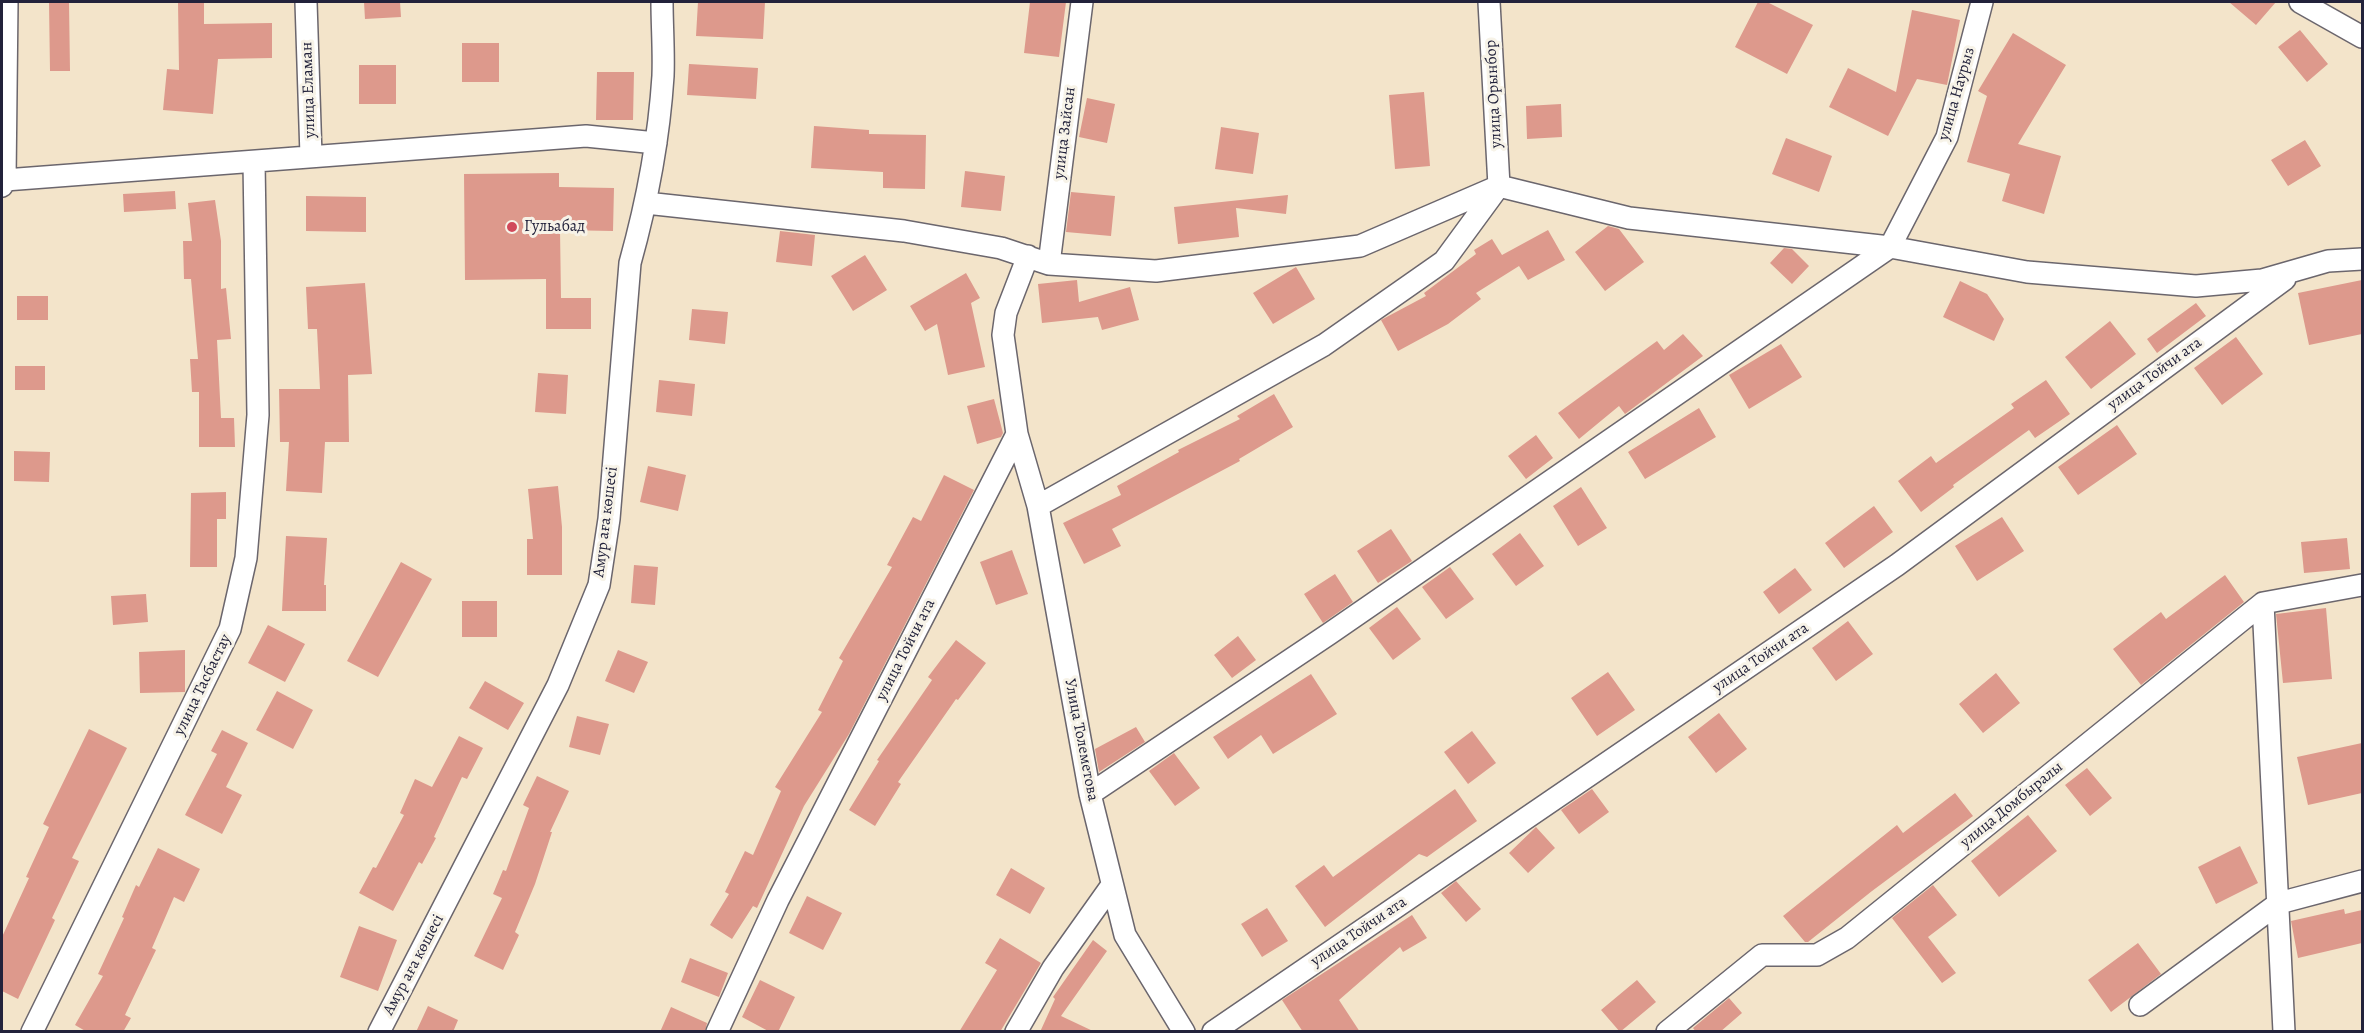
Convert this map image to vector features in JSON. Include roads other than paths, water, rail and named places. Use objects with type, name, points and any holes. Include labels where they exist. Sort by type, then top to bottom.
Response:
[{"type":"street","points":[[3,183],[4,46],[7,2]]},
{"type":"street","name":"улица Еламан","points":[[3,183],[311,156],[306,2]]},
{"type":"street","name":"Амур аға көшесі","points":[[379,1032],[558,685],[599,585],[609,519],[630,264],[646,203],[656,143],[663,74],[662,2]]},
{"type":"street","name":"улица Зайсан","points":[[1049,264],[1082,2]]},
{"type":"street","name":"улица Орынбор","points":[[1489,2],[1499,186]]},
{"type":"street","name":"улица Наурыз","points":[[1890,247],[1947,137],[1982,2]]},
{"type":"street","points":[[2300,2],[2362,36]]},
{"type":"street","points":[[311,156],[586,136],[656,143]]},
{"type":"street","name":"улица Тасбастау","points":[[32,1032],[230,629],[246,558],[258,415],[254,162]]},
{"type":"street","points":[[1038,506],[1324,345],[1444,261],[1499,186]]},
{"type":"street","points":[[646,203],[904,231],[1001,248],[1049,264],[1156,271],[1360,246],[1499,186],[1629,218],[1890,247],[2026,272],[2196,286],[2262,280],[2328,261],[2362,259]]},
{"type":"street","points":[[1090,794],[1329,634],[1890,247]]},
{"type":"street","points":[[1017,434],[1003,335],[1006,313],[1028,256]]},
{"type":"street","name":"улица Тойчи ата","points":[[1213,1032],[1897,565],[2298,270]]},
{"type":"street","name":"Улица Толеметова","points":[[1017,434],[1038,506],[1090,794],[1125,935],[1184,1032]]},
{"type":"street","name":"улица Тойчи ата","points":[[717,1032],[778,900],[1017,434]]},
{"type":"street","name":"улица Домбыралы","points":[[1667,1032],[1762,956],[1817,956],[1847,938],[2264,603],[2362,585]]},
{"type":"street","points":[[2264,603],[2284,1032]]},
{"type":"street","points":[[2140,1005],[2279,903],[2362,881]]},
{"type":"street","points":[[1016,1032],[1053,968],[1112,885]]},
{"type":"place","name":"Гульабад","points":[[512,227]]}]
